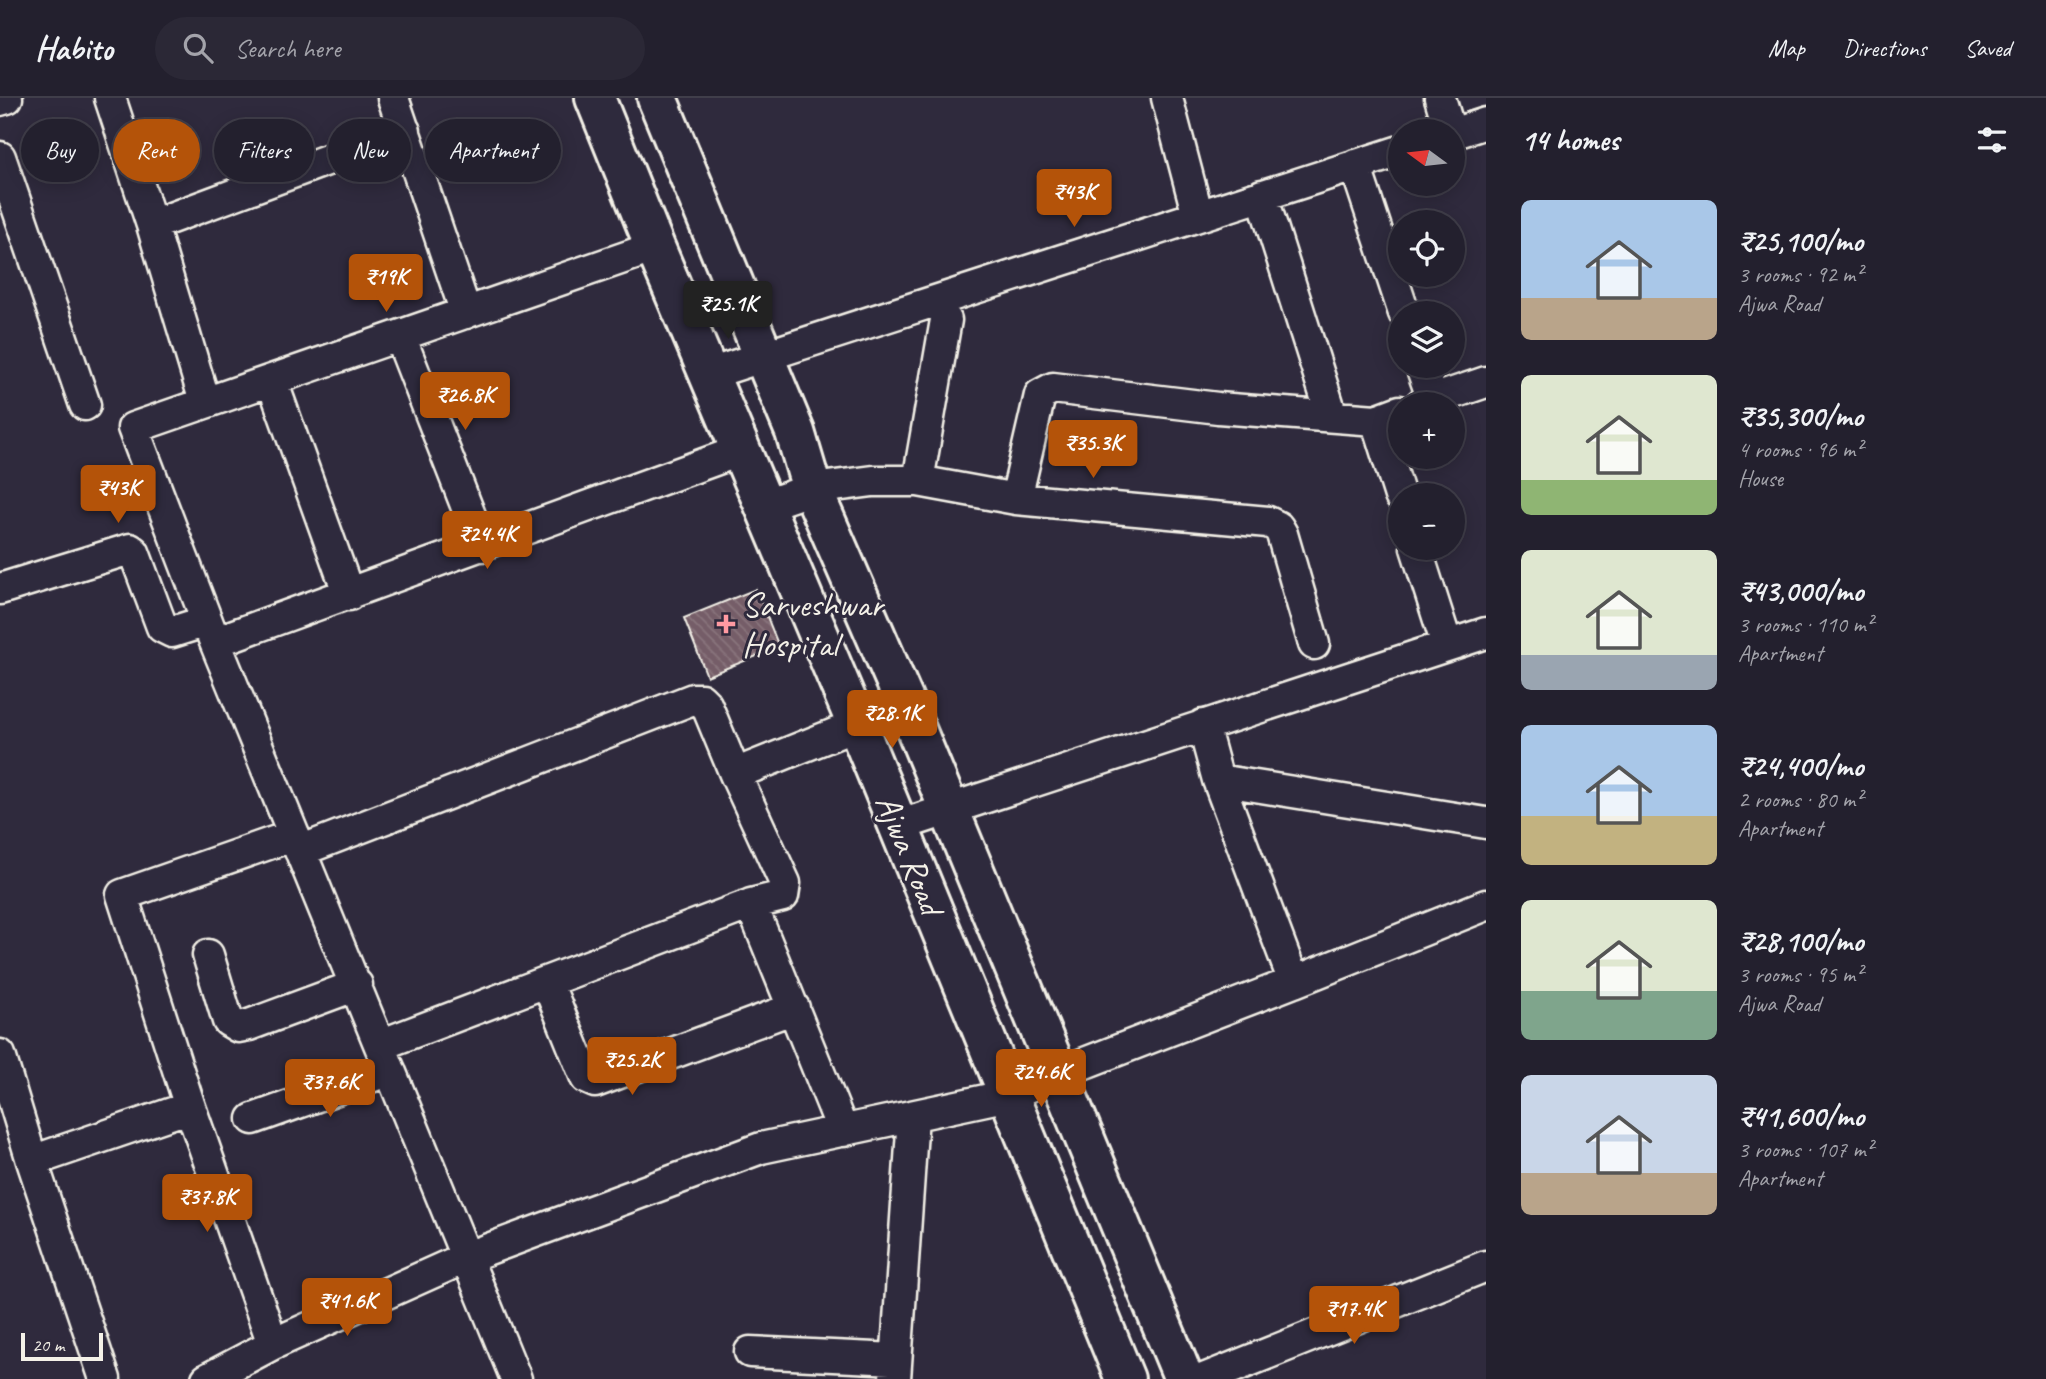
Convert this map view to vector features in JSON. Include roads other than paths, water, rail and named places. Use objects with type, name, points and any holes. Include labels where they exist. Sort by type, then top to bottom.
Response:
[{"type":"main road","name":"Ajwa Road","points":[[595,98],[857,725],[1125,1379]]},
{"type":"main road","name":"Ajwa Road","points":[[657,98],[794,432],[812,489],[1059,1073],[1184,1379]]},
{"type":"street","points":[[0,100],[7,98]]},
{"type":"street","points":[[110,98],[152,225],[205,402]]},
{"type":"street","points":[[393,98],[401,119]]},
{"type":"street","points":[[1167,98],[1198,215]]},
{"type":"street","points":[[1440,98],[1447,119]]},
{"type":"street","points":[[1465,128],[1486,123]]},
{"type":"street","points":[[411,149],[466,313]]},
{"type":"street","points":[[709,374],[1388,154]]},
{"type":"street","points":[[0,157],[85,405]]},
{"type":"street","points":[[152,225],[328,160]]},
{"type":"street","points":[[1355,165],[1400,301]]},
{"type":"street","points":[[1262,195],[1332,416]]},
{"type":"street","points":[[516,1379],[211,631],[133,428],[655,247]]},
{"type":"street","points":[[918,481],[946,320]]},
{"type":"street","points":[[400,336],[482,546]]},
{"type":"street","points":[[272,381],[349,594]]},
{"type":"street","points":[[1456,392],[1486,382]]},
{"type":"street","points":[[1016,499],[1040,395],[1053,388],[1218,408],[1332,416],[1388,416]]},
{"type":"street","points":[[0,589],[130,549],[134,552],[162,627],[172,632],[211,631],[349,594],[742,450]]},
{"type":"street","points":[[765,505],[812,489],[873,481],[918,481],[1016,499],[1268,522],[1278,527],[1282,534],[1314,644]]},
{"type":"street","points":[[1420,560],[1447,645]]},
{"type":"street","points":[[898,826],[1486,632]]},
{"type":"street","points":[[253,1119],[547,982],[751,904],[783,896],[785,883],[734,774],[706,704],[701,699],[693,699],[297,843],[122,895],[190,1107],[273,1343]]},
{"type":"street","points":[[734,774],[857,725]]},
{"type":"street","points":[[1203,725],[1218,780],[1294,982]]},
{"type":"street","points":[[1218,780],[1486,823]]},
{"type":"street","points":[[751,904],[843,1131]]},
{"type":"street","points":[[207,1379],[273,1343],[467,1257],[761,1148],[1009,1095],[1486,905]]},
{"type":"street","points":[[208,955],[228,1021],[238,1027],[357,985]]},
{"type":"street","points":[[547,982],[586,1079],[595,1082],[794,1009]]},
{"type":"street","points":[[0,1055],[32,1161],[105,1379]]},
{"type":"street","points":[[32,1161],[190,1107]]},
{"type":"street","points":[[750,1352],[895,1369],[912,1116]]},
{"type":"street","points":[[1204,1379],[1486,1266]]},
{"type":"place","name":"Sarveshwar Hospital","points":[[726,624]]}]
